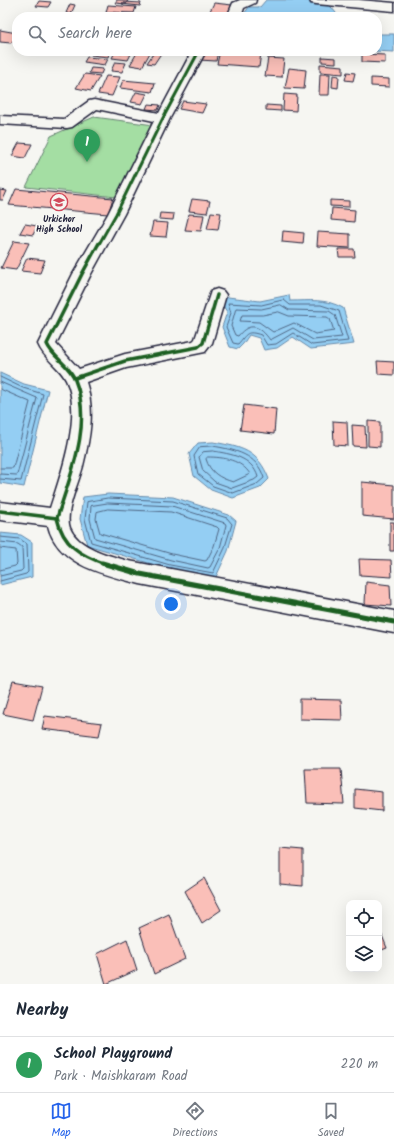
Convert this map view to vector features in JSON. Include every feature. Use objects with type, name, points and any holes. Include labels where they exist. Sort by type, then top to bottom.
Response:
[{"type":"street","points":[[236,12],[238,6],[250,0]]},
{"type":"street","points":[[316,0],[394,7]]},
{"type":"street","points":[[196,56],[163,118],[116,214],[82,274],[47,344],[49,349],[75,378],[80,392],[82,413],[81,429],[57,518],[61,532],[72,546],[102,564],[140,574],[394,622]]},
{"type":"street","points":[[0,120],[67,124],[94,104],[163,118]]},
{"type":"street","points":[[75,378],[125,361],[198,347],[203,343],[217,295]]},
{"type":"street","points":[[0,511],[57,518]]},
{"type":"green space","points":[[94,117],[154,125],[116,197],[26,187],[51,136]]},
{"type":"water","points":[[266,0],[327,2],[335,12],[246,12],[249,7],[260,7]]},
{"type":"water","points":[[382,34],[394,34],[394,52],[382,51]]},
{"type":"water","points":[[289,295],[290,301],[324,301],[343,308],[354,344],[311,349],[293,337],[277,348],[264,350],[259,338],[249,335],[238,349],[230,347],[222,327],[227,312],[221,302],[228,297],[260,301]]},
{"type":"water","points":[[0,373],[24,384],[48,390],[24,487],[0,483]]},
{"type":"water","points":[[213,442],[240,448],[254,456],[265,469],[269,479],[260,488],[233,498],[211,490],[194,476],[189,454],[198,443]]},
{"type":"water","points":[[108,494],[173,497],[229,515],[236,521],[228,551],[215,579],[169,569],[87,545],[80,519],[83,497]]},
{"type":"water","points":[[0,533],[21,535],[32,542],[32,577],[0,585]]},
{"type":"building","points":[[117,0],[128,0],[126,4],[115,3]]},
{"type":"building","points":[[39,1],[51,2],[48,7],[36,6]]},
{"type":"building","points":[[123,2],[141,3],[140,6],[122,4]]},
{"type":"building","points":[[214,3],[232,5],[229,12],[210,12]]},
{"type":"building","points":[[70,4],[75,5],[72,12],[66,12]]},
{"type":"building","points":[[108,5],[136,7],[134,12],[106,12]]},
{"type":"building","points":[[0,30],[12,32],[11,43],[0,42]]},
{"type":"building","points":[[385,55],[385,63],[362,62],[362,56]]},
{"type":"building","points":[[113,56],[130,56],[128,60],[112,58]]},
{"type":"building","points":[[135,56],[148,56],[142,67],[130,65]]},
{"type":"building","points":[[152,56],[159,56],[154,64],[147,63]]},
{"type":"building","points":[[200,56],[217,56],[216,61],[199,60]]},
{"type":"building","points":[[219,56],[261,56],[259,67],[217,64]]},
{"type":"building","points":[[87,57],[108,59],[105,65],[84,62]]},
{"type":"building","points":[[322,57],[336,58],[336,63],[322,62]]},
{"type":"building","points":[[268,58],[284,59],[282,77],[265,76]]},
{"type":"building","points":[[115,62],[126,63],[122,72],[111,71]]},
{"type":"building","points":[[320,64],[343,66],[343,74],[320,72]]},
{"type":"building","points":[[91,68],[103,69],[101,74],[89,73]]},
{"type":"building","points":[[289,68],[306,70],[304,89],[285,88]]},
{"type":"building","points":[[347,72],[355,73],[353,81],[345,80]]},
{"type":"building","points":[[85,74],[100,76],[91,91],[76,88]]},
{"type":"building","points":[[320,74],[330,74],[329,95],[319,95]]},
{"type":"building","points":[[333,75],[339,76],[338,88],[332,87]]},
{"type":"building","points":[[106,76],[120,77],[112,96],[98,94]]},
{"type":"building","points":[[371,78],[389,79],[389,87],[371,86]]},
{"type":"building","points":[[123,80],[155,83],[152,92],[120,88]]},
{"type":"building","points":[[136,92],[147,94],[142,104],[131,102]]},
{"type":"building","points":[[284,94],[297,95],[296,111],[283,110]]},
{"type":"building","points":[[183,101],[206,104],[202,113],[179,109]]},
{"type":"building","points":[[148,104],[160,105],[158,110],[146,109]]},
{"type":"building","points":[[266,105],[281,106],[281,111],[266,110]]},
{"type":"building","points":[[19,143],[32,144],[25,158],[12,156]]},
{"type":"building","points":[[16,189],[113,198],[108,214],[9,205]]},
{"type":"building","points":[[0,190],[7,191],[3,200],[0,200]]},
{"type":"building","points":[[192,199],[210,201],[207,213],[189,211]]},
{"type":"building","points":[[330,200],[349,201],[349,207],[330,206]]},
{"type":"building","points":[[332,208],[355,210],[354,222],[331,220]]},
{"type":"building","points":[[211,212],[221,213],[218,230],[207,229]]},
{"type":"building","points":[[160,213],[174,214],[173,220],[159,219]]},
{"type":"building","points":[[189,214],[204,215],[201,231],[185,230]]},
{"type":"building","points":[[153,222],[168,223],[166,237],[150,236]]},
{"type":"building","points":[[25,224],[37,226],[33,235],[20,233]]},
{"type":"building","points":[[283,231],[304,233],[303,244],[282,242]]},
{"type":"building","points":[[318,232],[350,234],[350,248],[317,246]]},
{"type":"building","points":[[14,241],[29,243],[16,270],[1,268]]},
{"type":"building","points":[[338,249],[354,249],[355,257],[339,257]]},
{"type":"building","points":[[27,258],[45,260],[40,273],[21,271]]},
{"type":"building","points":[[377,361],[394,362],[394,375],[378,374]]},
{"type":"building","points":[[244,405],[276,409],[274,434],[240,430]]},
{"type":"building","points":[[333,421],[347,422],[348,446],[334,445]]},
{"type":"building","points":[[368,421],[380,422],[380,447],[368,446]]},
{"type":"building","points":[[352,425],[365,426],[366,447],[353,446]]},
{"type":"building","points":[[362,482],[394,485],[394,519],[362,516]]},
{"type":"building","points":[[390,522],[394,522],[394,551],[390,551]]},
{"type":"building","points":[[359,559],[391,560],[392,577],[360,575]]},
{"type":"building","points":[[366,582],[390,585],[391,606],[365,604]]},
{"type":"building","points":[[13,681],[42,686],[33,720],[3,714]]},
{"type":"building","points":[[300,699],[341,700],[342,720],[300,719]]},
{"type":"building","points":[[45,716],[102,723],[99,736],[42,729]]},
{"type":"building","points":[[305,769],[341,769],[344,804],[307,803]]},
{"type":"building","points":[[355,789],[382,792],[382,811],[355,808]]},
{"type":"building","points":[[280,848],[303,850],[303,886],[280,884]]},
{"type":"building","points":[[204,878],[221,910],[202,923],[185,891]]},
{"type":"building","points":[[169,914],[185,959],[154,974],[139,928]]},
{"type":"building","points":[[382,936],[387,948],[382,950]]},
{"type":"building","points":[[127,939],[137,970],[106,984],[97,954]]},
{"type":"cycle path","points":[[0,511],[57,518],[73,467],[80,430],[81,412],[80,395],[75,379],[67,367],[49,349],[47,344],[82,274],[116,214],[163,118],[196,56]]},
{"type":"cycle path","points":[[75,378],[125,361],[198,347],[203,343],[217,295]]},
{"type":"cycle path","points":[[57,518],[61,533],[67,542],[85,556],[107,565],[140,574],[394,622]]},
{"type":"place","name":"School Playground","points":[[87,162]]},
{"type":"place","name":"Urkichor High School","points":[[59,202]]}]
